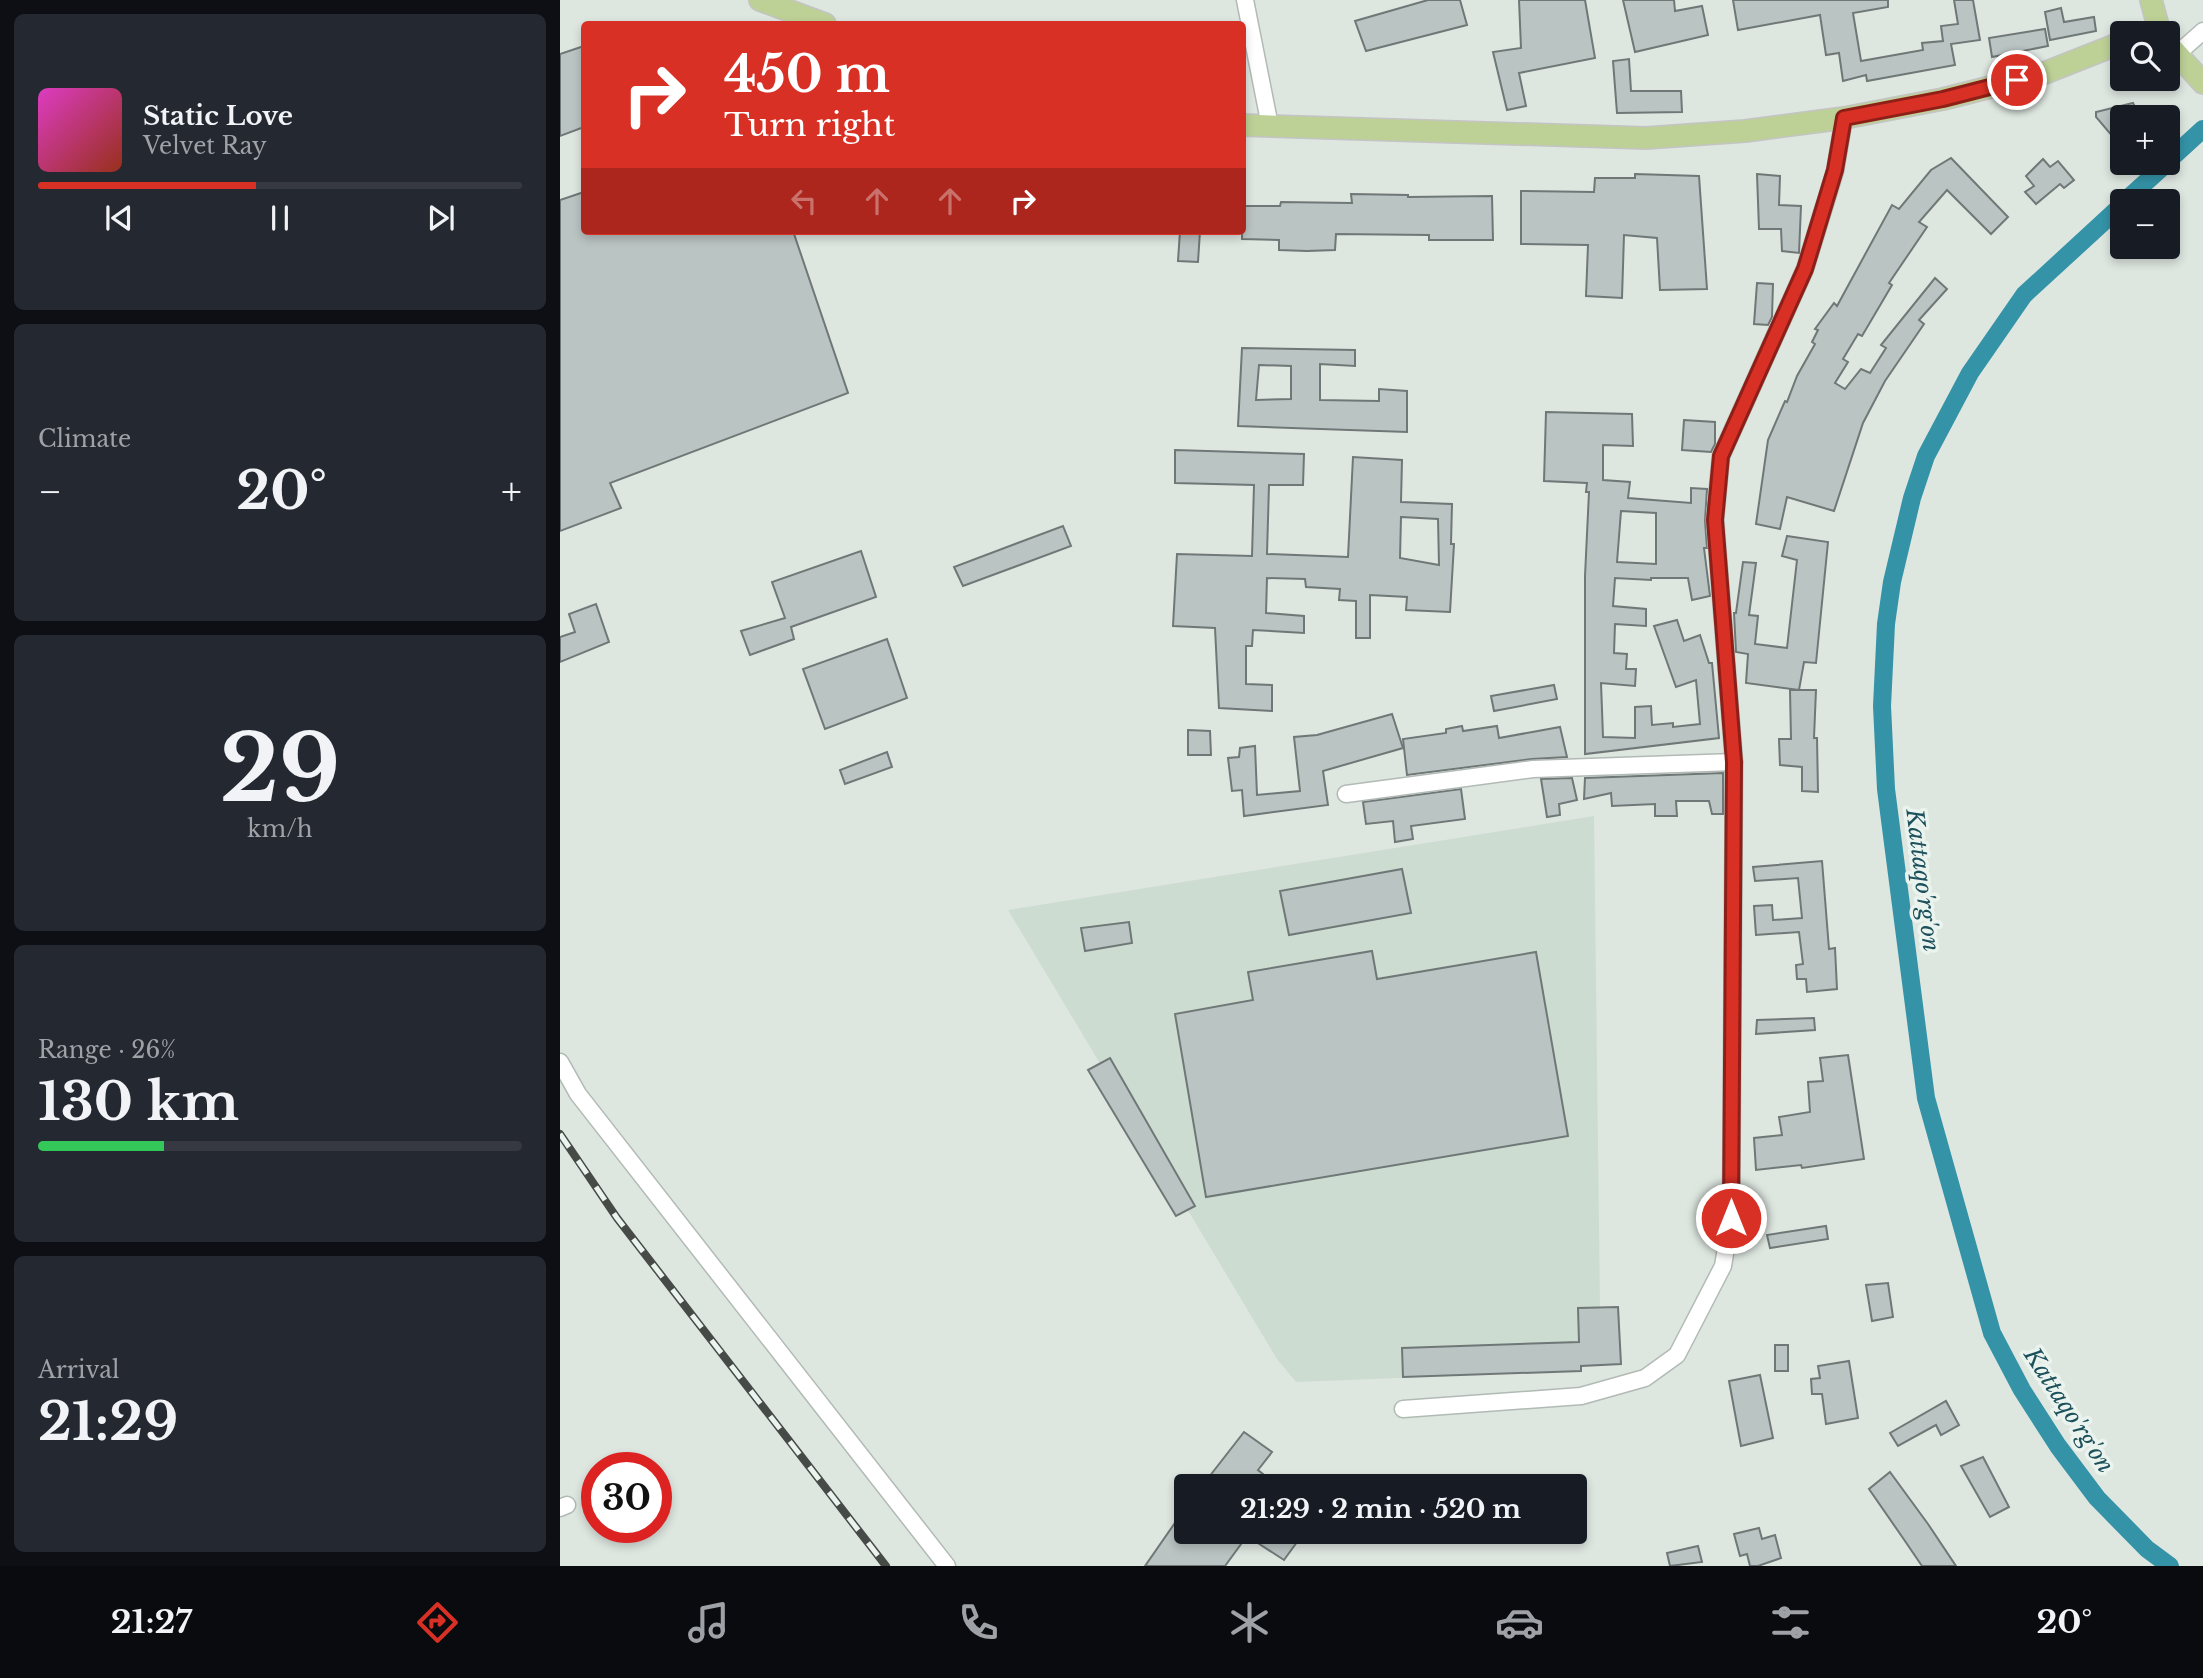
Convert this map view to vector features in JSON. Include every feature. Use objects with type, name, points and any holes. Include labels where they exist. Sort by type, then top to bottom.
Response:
[{"type":"main road","points":[[760,0],[817,21]]},
{"type":"main road","points":[[2151,0],[2157,21]]},
{"type":"main road","points":[[1246,125],[1646,138],[1758,129],[1844,118],[1943,99],[2042,74],[2110,48]]},
{"type":"main road","points":[[2180,58],[2203,83]]},
{"type":"street","points":[[1245,0],[1270,127]]},
{"type":"street","points":[[2180,35],[2203,31]]},
{"type":"street","points":[[1403,1409],[1581,1396],[1645,1378],[1677,1355],[1723,1266],[1731,1218],[1734,762],[1715,520],[1721,456],[1805,269],[1835,170],[1844,118]]},
{"type":"street","points":[[1346,794],[1533,769],[1734,762]]},
{"type":"street","points":[[560,1062],[579,1094],[947,1566]]},
{"type":"shaded area","points":[[1594,816],[1600,1307],[1618,1307],[1621,1364],[1582,1366],[1581,1371],[1296,1382],[1277,1359],[1008,910]]},
{"type":"building","points":[[1428,0],[1460,0],[1467,25],[1366,51],[1355,21]]},
{"type":"building","points":[[1519,0],[1585,0],[1595,58],[1519,73],[1526,106],[1507,110],[1493,52],[1521,48]]},
{"type":"building","points":[[1623,0],[1674,0],[1675,11],[1702,6],[1708,35],[1635,52]]},
{"type":"building","points":[[1733,0],[1888,0],[1888,7],[1853,13],[1861,61],[1923,50],[1922,43],[1943,41],[1941,26],[1958,24],[1954,0],[1973,0],[1980,40],[1951,44],[1955,65],[1867,81],[1866,75],[1843,81],[1839,53],[1826,55],[1820,15],[1738,30]]},
{"type":"building","points":[[2061,8],[2064,22],[2094,17],[2096,31],[2050,40],[2045,12]]},
{"type":"building","points":[[2045,29],[2048,46],[1992,57],[1989,38]]},
{"type":"building","points":[[581,47],[581,128],[560,136],[560,54]]},
{"type":"building","points":[[1629,59],[1631,91],[1681,91],[1682,112],[1617,113],[1613,61]]},
{"type":"building","points":[[2110,109],[2110,133],[2096,117],[2096,112]]},
{"type":"building","points":[[1951,158],[2008,217],[1991,234],[1947,190],[1919,222],[1927,227],[1889,283],[1892,285],[1862,336],[1858,334],[1843,359],[1848,362],[1835,383],[1845,389],[1861,369],[1870,373],[1886,348],[1881,345],[1935,278],[1947,289],[1919,320],[1924,324],[1885,381],[1863,423],[1834,511],[1787,497],[1780,529],[1756,524],[1768,440],[1815,344],[1812,342],[1818,330],[1815,329],[1834,303],[1837,306],[1892,205],[1899,209],[1931,170]]},
{"type":"building","points":[[2043,159],[2050,167],[2058,161],[2074,180],[2064,188],[2060,184],[2036,204],[2025,192],[2034,186],[2026,176]]},
{"type":"building","points":[[1635,174],[1699,176],[1707,289],[1660,290],[1657,238],[1624,235],[1622,298],[1586,296],[1588,245],[1521,244],[1521,191],[1594,192],[1595,178],[1635,178]]},
{"type":"building","points":[[1757,174],[1780,176],[1779,205],[1801,206],[1799,253],[1782,251],[1781,229],[1759,229]]},
{"type":"building","points":[[581,193],[581,235],[794,235],[848,393],[610,483],[621,508],[560,531],[560,200]]},
{"type":"building","points":[[1351,194],[1408,197],[1492,196],[1493,240],[1429,240],[1429,235],[1336,234],[1335,250],[1307,251],[1279,250],[1279,240],[1242,239],[1242,235],[1246,235],[1246,206],[1280,206],[1281,202],[1352,203]]},
{"type":"building","points":[[1180,235],[1200,235],[1198,262],[1178,261]]},
{"type":"building","points":[[1757,283],[1773,284],[1772,317],[1768,325],[1754,324]]},
{"type":"building","points":[[1242,348],[1355,350],[1355,366],[1320,364],[1320,400],[1379,401],[1379,389],[1407,391],[1407,432],[1238,426]],"holes":[[[1259,365],[1291,366],[1291,399],[1256,400]]]},
{"type":"building","points":[[1546,412],[1632,414],[1633,446],[1603,445],[1603,480],[1630,482],[1628,498],[1691,503],[1691,488],[1707,489],[1707,548],[1704,548],[1710,596],[1692,600],[1688,578],[1615,578],[1613,606],[1646,609],[1646,626],[1615,624],[1614,653],[1627,654],[1626,669],[1636,669],[1635,686],[1601,683],[1603,737],[1635,738],[1635,707],[1651,706],[1652,725],[1673,723],[1673,727],[1700,724],[1696,680],[1676,687],[1654,626],[1677,620],[1684,641],[1700,635],[1709,663],[1712,663],[1719,738],[1585,754],[1585,576],[1589,492],[1586,492],[1587,483],[1544,481]],"holes":[[[1621,511],[1656,513],[1656,564],[1617,562]]]},
{"type":"building","points":[[1684,420],[1715,422],[1715,444],[1711,452],[1682,450]]},
{"type":"building","points":[[1175,450],[1304,454],[1303,485],[1269,485],[1267,554],[1348,557],[1353,457],[1402,460],[1401,502],[1452,504],[1451,544],[1454,544],[1450,612],[1406,610],[1407,597],[1370,595],[1370,638],[1356,638],[1356,601],[1339,600],[1340,589],[1306,587],[1305,579],[1267,578],[1266,613],[1304,616],[1304,633],[1253,630],[1252,646],[1246,646],[1246,684],[1272,685],[1272,711],[1219,708],[1215,628],[1173,626],[1177,554],[1252,556],[1254,485],[1175,483]],"holes":[[[1401,517],[1438,519],[1439,565],[1400,558]]]},
{"type":"building","points":[[1063,526],[1071,546],[963,586],[954,567]]},
{"type":"building","points":[[1787,536],[1828,542],[1816,663],[1804,662],[1799,690],[1746,683],[1748,654],[1736,652],[1734,613],[1743,562],[1756,563],[1749,615],[1758,616],[1755,644],[1787,648],[1797,560],[1782,556]]},
{"type":"building","points":[[861,551],[876,597],[791,627],[794,639],[750,655],[741,631],[785,618],[772,582]]},
{"type":"building","points":[[596,604],[609,642],[560,662],[560,637],[575,632],[569,614]]},
{"type":"building","points":[[887,639],[907,698],[825,729],[803,669]]},
{"type":"building","points":[[1554,685],[1557,699],[1494,711],[1491,696]]},
{"type":"building","points":[[1790,690],[1816,690],[1814,738],[1817,738],[1818,792],[1802,791],[1802,767],[1780,765],[1779,739],[1791,739]]},
{"type":"building","points":[[1392,714],[1403,748],[1323,771],[1328,805],[1244,816],[1242,790],[1232,791],[1228,758],[1239,757],[1240,748],[1255,746],[1257,795],[1300,791],[1294,737],[1317,735]]},
{"type":"building","points":[[1462,726],[1463,731],[1497,726],[1499,738],[1560,727],[1567,757],[1407,775],[1403,739],[1446,733],[1446,729]]},
{"type":"building","points":[[1188,730],[1210,731],[1211,755],[1188,755]]},
{"type":"building","points":[[887,752],[892,767],[845,784],[840,770]]},
{"type":"building","points":[[1723,773],[1723,814],[1712,814],[1709,801],[1676,801],[1677,816],[1655,816],[1655,804],[1612,806],[1611,793],[1584,799],[1585,778]]},
{"type":"building","points":[[1572,778],[1577,800],[1559,804],[1560,815],[1547,817],[1541,779]]},
{"type":"building","points":[[1461,789],[1465,819],[1411,826],[1413,839],[1395,842],[1393,821],[1366,824],[1363,802]]},
{"type":"building","points":[[1822,861],[1829,949],[1835,948],[1837,989],[1807,992],[1806,979],[1797,979],[1796,965],[1803,964],[1799,932],[1756,935],[1754,906],[1772,905],[1773,920],[1802,918],[1798,878],[1755,881],[1753,867]]},
{"type":"building","points":[[1402,869],[1411,913],[1289,935],[1280,891]]},
{"type":"building","points":[[1129,922],[1132,943],[1085,951],[1081,928]]},
{"type":"building","points":[[1372,951],[1377,979],[1536,952],[1568,1136],[1206,1197],[1175,1014],[1253,1000],[1248,972]]},
{"type":"building","points":[[1814,1018],[1815,1030],[1756,1034],[1757,1020]]},
{"type":"building","points":[[1848,1055],[1864,1159],[1802,1168],[1801,1165],[1756,1170],[1754,1138],[1782,1135],[1779,1117],[1810,1112],[1808,1082],[1823,1081],[1820,1058]]},
{"type":"building","points":[[1110,1058],[1195,1206],[1176,1216],[1088,1070]]},
{"type":"building","points":[[1826,1226],[1828,1239],[1770,1248],[1767,1235]]},
{"type":"building","points":[[1888,1283],[1893,1317],[1872,1321],[1866,1285]]},
{"type":"building","points":[[1618,1307],[1621,1364],[1581,1366],[1581,1371],[1403,1377],[1402,1348],[1579,1342],[1578,1308]]},
{"type":"building","points":[[1775,1345],[1788,1345],[1788,1371],[1775,1371]]},
{"type":"building","points":[[1849,1361],[1858,1418],[1826,1424],[1822,1394],[1812,1394],[1811,1379],[1820,1378],[1818,1366]]},
{"type":"building","points":[[1760,1375],[1773,1438],[1741,1446],[1729,1381]]},
{"type":"building","points":[[1946,1401],[1959,1425],[1941,1435],[1936,1425],[1898,1446],[1890,1433]]},
{"type":"building","points":[[1244,1432],[1272,1452],[1258,1470],[1263,1474],[1211,1474]]},
{"type":"building","points":[[1983,1457],[2009,1507],[1990,1517],[1961,1466]]},
{"type":"building","points":[[1890,1472],[1956,1566],[1922,1566],[1869,1489]]},
{"type":"building","points":[[1174,1524],[1174,1544],[1241,1544],[1225,1566],[1145,1566]]},
{"type":"building","points":[[1759,1528],[1762,1539],[1775,1535],[1781,1558],[1750,1566],[1747,1554],[1740,1556],[1734,1534]]},
{"type":"building","points":[[1259,1544],[1296,1544],[1284,1560]]},
{"type":"building","points":[[1698,1546],[1702,1562],[1670,1566],[1667,1553]]},
{"type":"waterway","name":"Kattaqo'rg'on","points":[[2180,150],[2203,129]]},
{"type":"waterway","name":"Kattaqo'rg'on","points":[[2138,189],[2154,175]]},
{"type":"waterway","name":"Kattaqo'rg'on","points":[[2110,216],[2024,295],[1970,373],[1926,456],[1912,498],[1892,582],[1886,624],[1882,706],[1886,789],[1926,1098],[1992,1333],[2022,1390],[2058,1446],[2097,1498],[2147,1549],[2170,1566]]},
{"type":"railway","points":[[560,1134],[617,1218],[886,1566]]},
{"type":"route","points":[[1731,1218],[1734,762],[1715,520],[1721,456],[1805,269],[1835,170],[1844,118],[1943,99],[2017,80]]}]
